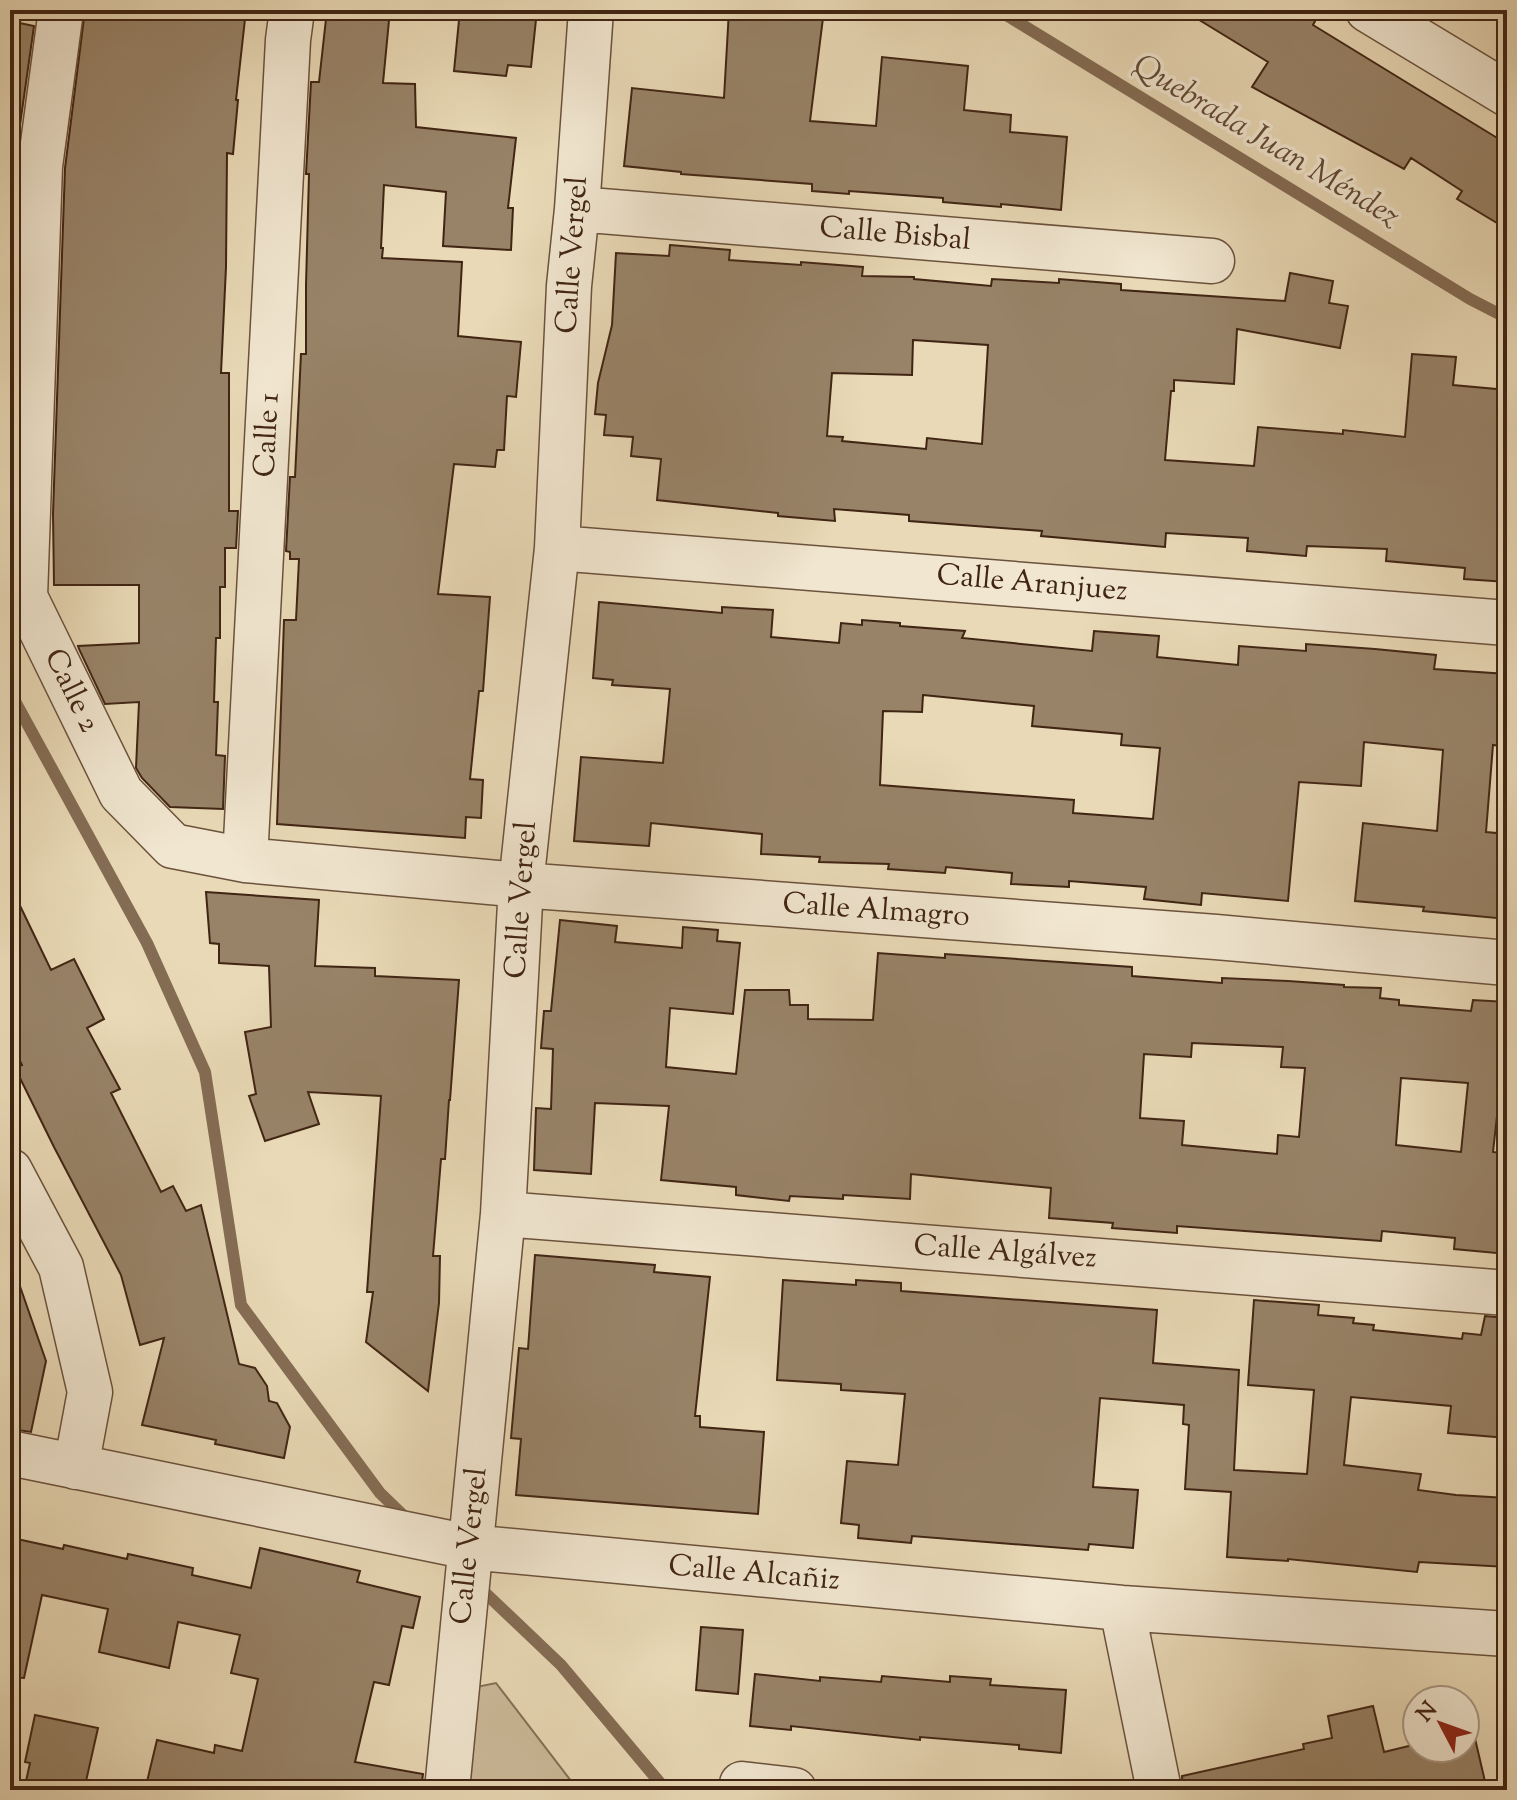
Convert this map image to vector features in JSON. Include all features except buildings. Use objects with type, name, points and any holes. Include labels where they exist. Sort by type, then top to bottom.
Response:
[{"type":"street","name":"Calle 2","points":[[61,10],[40,166],[25,597],[121,793],[173,846],[245,860]]},
{"type":"street","name":"Calle 1","points":[[245,860],[292,10]]},
{"type":"street","name":"Calle Vergel","points":[[447,1790],[503,1214],[521,885],[557,548],[569,286],[591,10]]},
{"type":"street","points":[[1368,10],[1507,94]]},
{"type":"street","name":"Calle Bisbal","points":[[577,209],[1212,261]]},
{"type":"street","name":"Calle Aranjuez","points":[[557,548],[1507,623]]},
{"type":"street","name":"Calle Almagro","points":[[245,860],[521,885],[1231,938],[1507,963]]},
{"type":"street","points":[[10,1171],[61,1267],[90,1392],[76,1467]]},
{"type":"street","name":"Calle Algálvez","points":[[503,1214],[1507,1293]]},
{"type":"street","name":"Calle Alcañiz","points":[[10,1453],[469,1547],[1122,1608],[1507,1634]]},
{"type":"street","points":[[1122,1608],[1159,1790]]},
{"type":"street","points":[[742,1784],[794,1790]]},
{"type":"shaded area","points":[[496,1683],[578,1790],[458,1790],[466,1689]]},
{"type":"waterway","name":"Quebrada Juan Méndez","points":[[998,10],[1470,299],[1507,318]]},
{"type":"waterway","points":[[10,692],[147,943],[205,1072],[241,1305],[380,1493],[407,1519]]},
{"type":"waterway","points":[[479,1587],[561,1665],[666,1790]]}]
